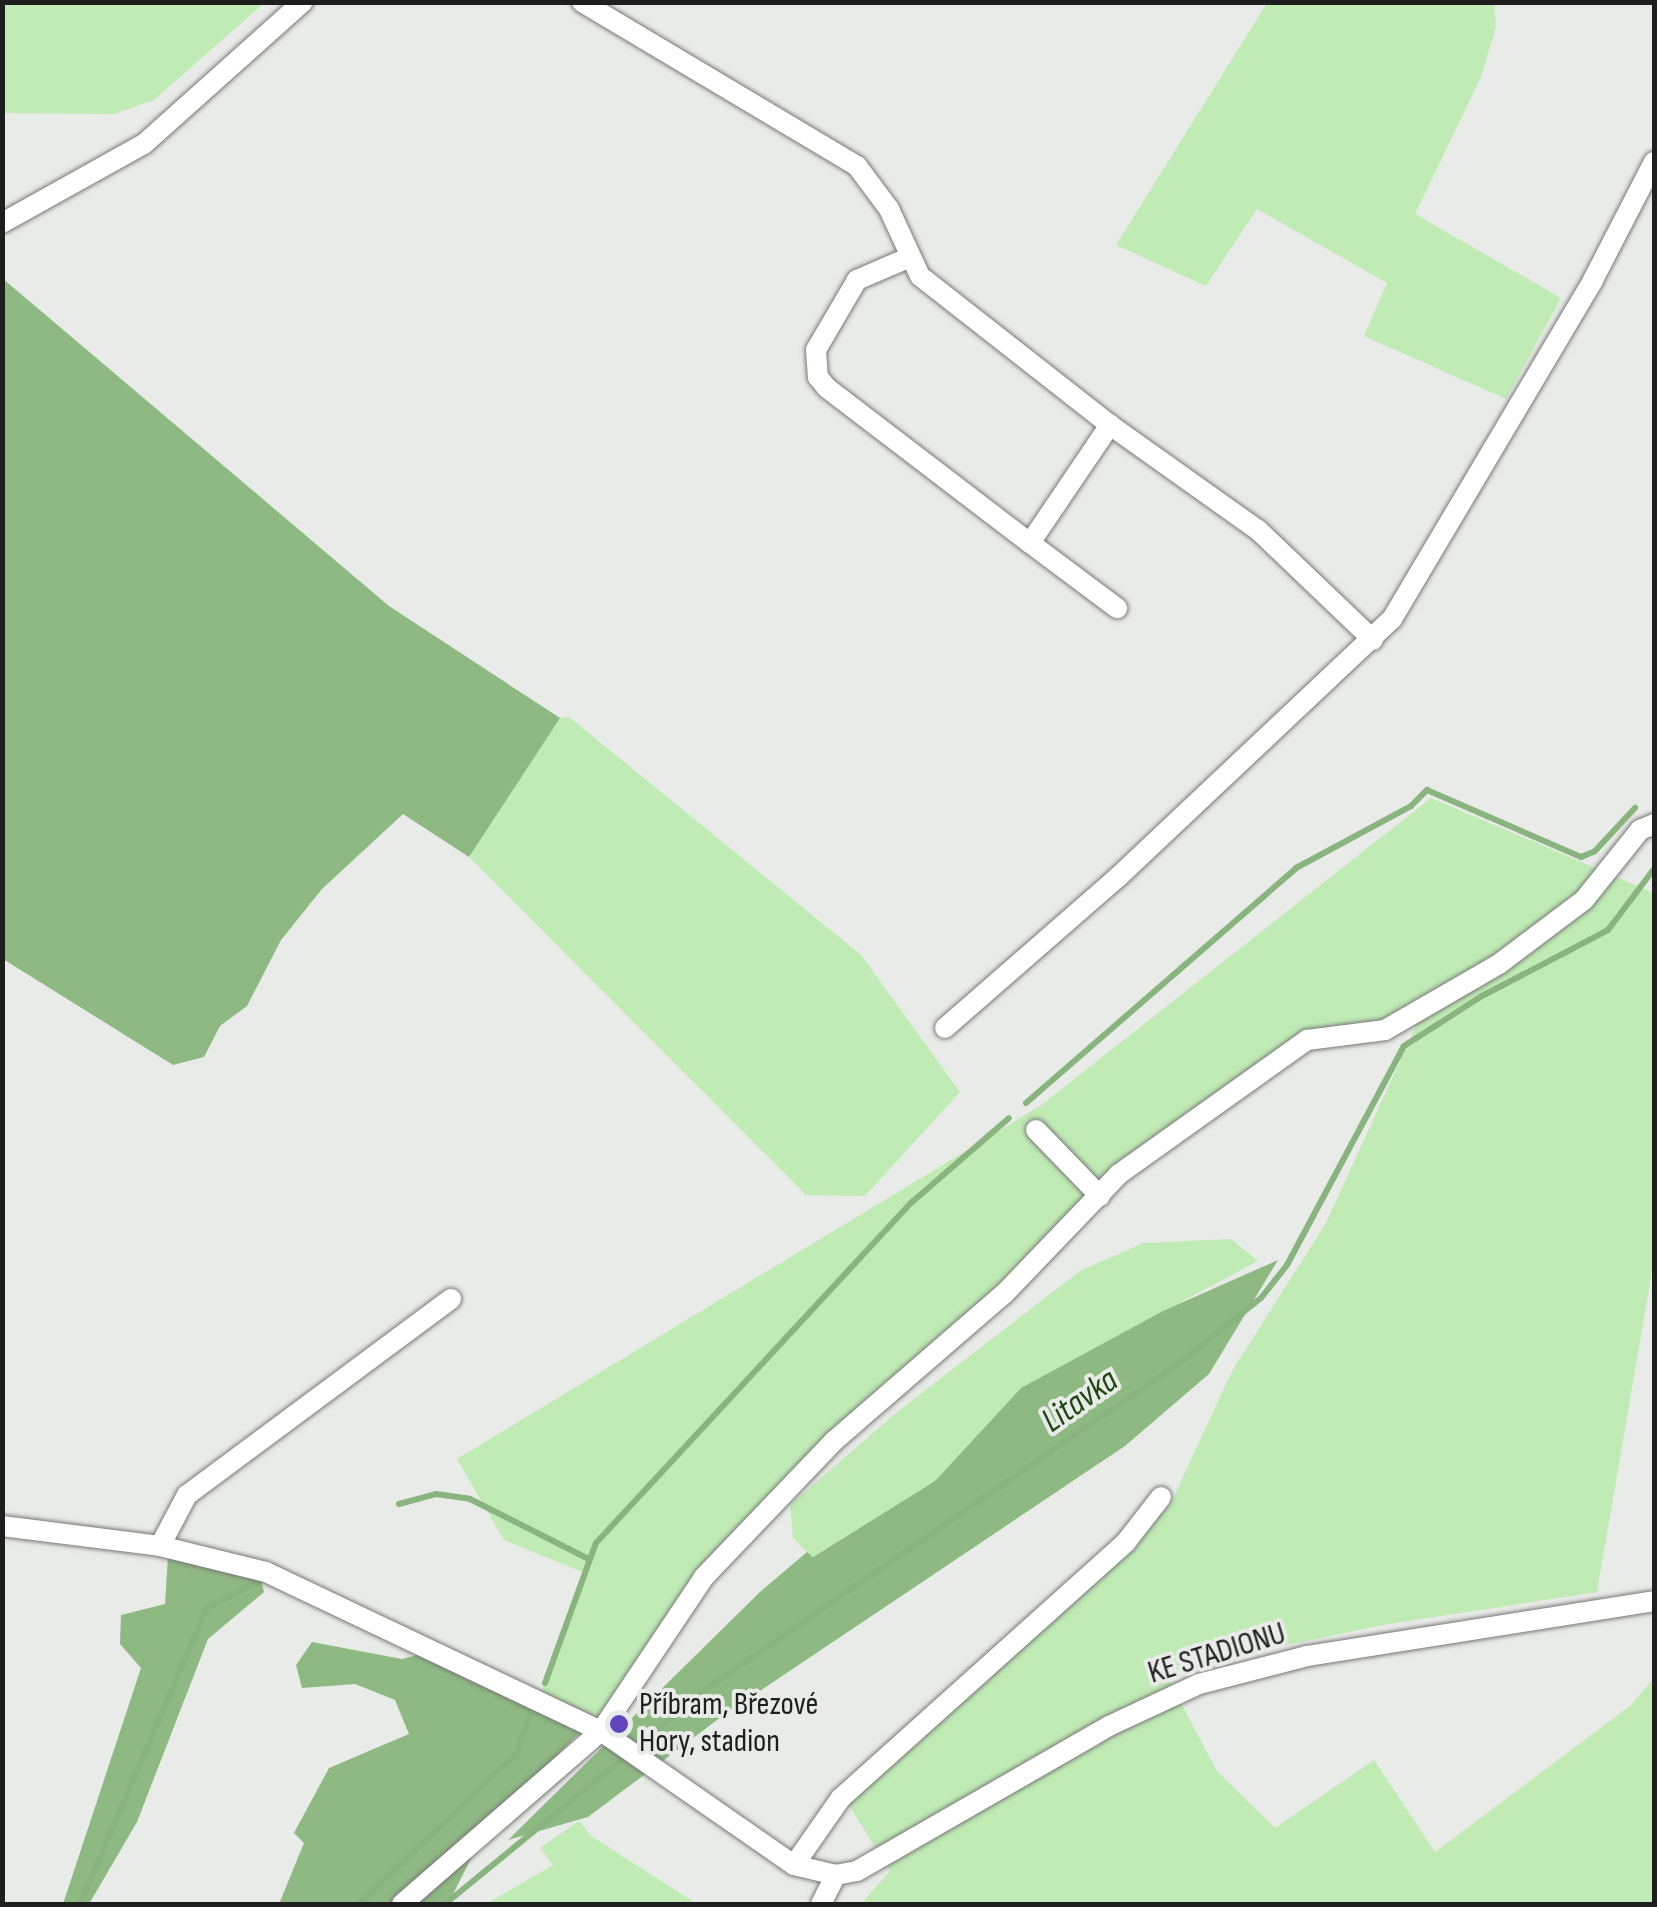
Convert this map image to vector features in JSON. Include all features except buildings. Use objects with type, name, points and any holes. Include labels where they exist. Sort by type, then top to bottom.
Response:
[{"type":"street","points":[[2,223],[144,144],[303,2]]},
{"type":"street","points":[[582,2],[857,166],[890,209],[908,258],[920,276],[1110,426],[1258,530],[1373,640]]},
{"type":"street","points":[[945,1028],[1373,640],[1407,595],[1654,162]]},
{"type":"street","points":[[908,258],[857,280],[816,350],[818,376],[1117,608]]},
{"type":"street","points":[[1030,542],[1110,426]]},
{"type":"street","points":[[402,1904],[609,1736],[704,1577],[834,1441],[1004,1294],[1119,1174],[1308,1040],[1385,1030],[1499,964],[1584,900],[1640,830],[1654,824]]},
{"type":"street","points":[[1036,1130],[1100,1196]]},
{"type":"street","points":[[160,1546],[187,1495],[451,1300]]},
{"type":"street","points":[[794,1865],[841,1798],[1126,1542],[1161,1496]]},
{"type":"street","points":[[2,1526],[160,1546],[266,1572],[609,1736],[794,1865],[836,1875],[822,1904]]},
{"type":"street","name":"KE STADIONU","points":[[836,1875],[857,1871],[1109,1726],[1199,1684],[1307,1656],[1654,1601]]},
{"type":"green space","points":[[2,3],[264,3],[154,100],[114,114],[3,113]]},
{"type":"green space","points":[[1267,3],[1494,3],[1496,27],[1481,77],[1415,214],[1561,298],[1506,399],[1364,336],[1387,283],[1257,209],[1206,286],[1116,245]]},
{"type":"green space","points":[[2,278],[389,606],[560,718],[469,857],[403,814],[322,889],[281,940],[247,1006],[220,1026],[204,1057],[173,1065],[3,959]]},
{"type":"green space","points":[[569,717],[861,955],[960,1092],[865,1196],[806,1195],[469,857],[507,790],[560,718]]},
{"type":"green space","points":[[1431,798],[1654,893],[1654,1260],[1597,1592],[1383,1625],[1219,1659],[1167,1677],[1217,1771],[1275,1828],[1374,1760],[1435,1852],[1631,1705],[1654,1678],[1654,1904],[861,1904],[890,1871],[847,1802],[1170,1505],[1232,1371],[1326,1223],[1416,1026],[1311,1035],[1117,1172],[1073,1224],[831,1437],[596,1722],[540,1695],[585,1573],[504,1540],[457,1459],[1040,1106]]},
{"type":"green space","points":[[1231,1239],[1258,1261],[1021,1388],[935,1481],[812,1557],[793,1538],[790,1505],[897,1412],[1080,1271],[1143,1243]]},
{"type":"green space","points":[[1278,1260],[1209,1374],[1125,1446],[721,1717],[588,1817],[508,1840],[760,1592],[807,1552],[813,1557],[935,1481],[1021,1388],[1163,1311]]},
{"type":"green space","points":[[190,1543],[256,1560],[264,1592],[208,1639],[137,1822],[89,1904],[63,1904],[141,1668],[120,1644],[121,1615],[165,1604],[168,1556]]},
{"type":"green space","points":[[312,1642],[402,1659],[436,1650],[588,1724],[488,1825],[448,1904],[279,1904],[304,1843],[294,1833],[329,1768],[409,1734],[395,1700],[355,1684],[302,1688],[296,1665]]},
{"type":"green space","points":[[579,1821],[591,1836],[697,1904],[486,1904],[553,1865],[540,1848]]},
{"type":"waterway","points":[[1026,1103],[1296,868],[1411,806],[1427,790],[1581,857],[1595,851],[1635,808]]},
{"type":"waterway","name":"Litavka","points":[[635,1748],[706,1689],[1185,1359],[1261,1298],[1287,1265],[1404,1046],[1482,996],[1608,930],[1654,869]]},
{"type":"waterway","points":[[545,1683],[596,1543],[912,1202],[1009,1118]]},
{"type":"waterway","points":[[399,1504],[436,1494],[470,1499],[589,1559]]},
{"type":"waterway","points":[[80,1904],[207,1608],[260,1581]]},
{"type":"waterway","points":[[359,1904],[516,1754],[530,1714]]},
{"type":"waterway","name":"Litavka","points":[[445,1904],[626,1756]]},
{"type":"place","name":"Příbram, Březové Hory, stadion","points":[[619,1724]]}]
